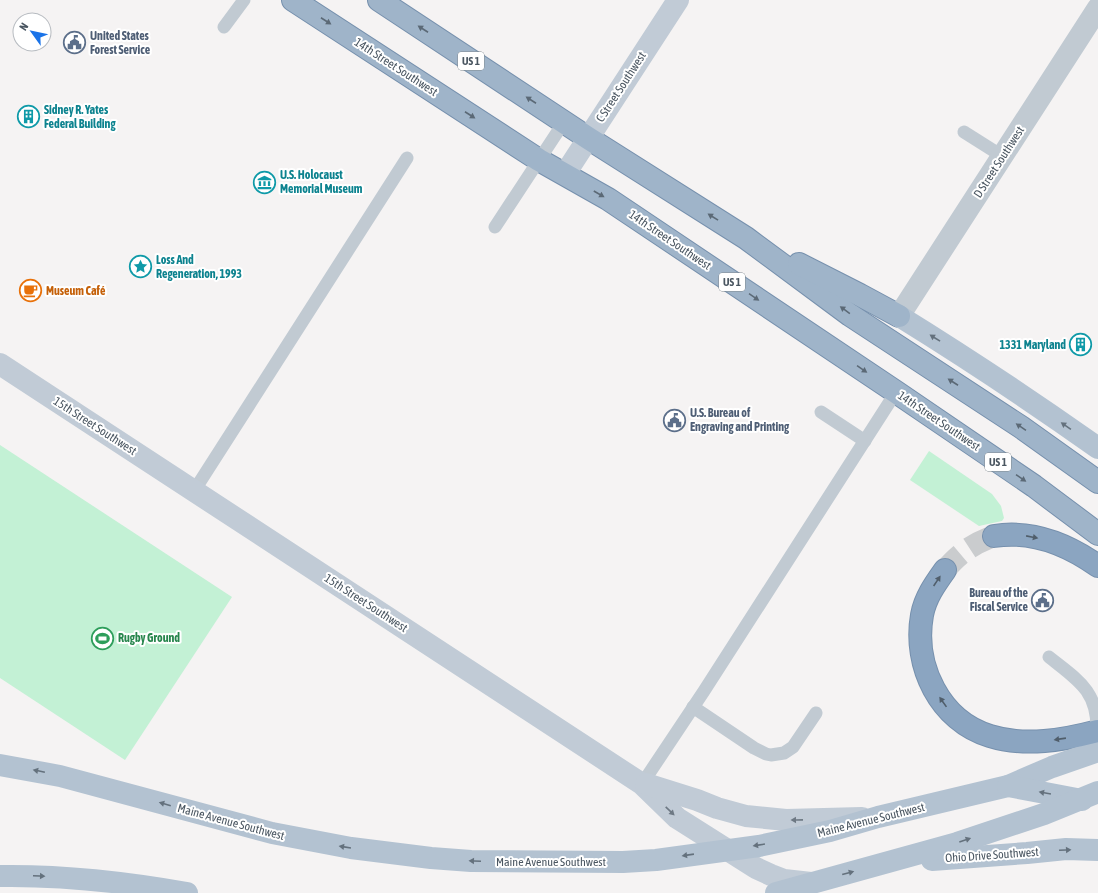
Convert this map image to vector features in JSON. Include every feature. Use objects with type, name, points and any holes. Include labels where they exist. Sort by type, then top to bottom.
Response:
[{"type":"highway","name":"14th Street Southwest","points":[[293,0],[540,160],[608,199],[1034,486],[1098,534]]},
{"type":"highway","name":"US 1","points":[[378,0],[588,138],[746,238],[850,315],[1021,427],[1098,482]]},
{"type":"highway","points":[[746,238],[860,294],[899,316]]},
{"type":"highway","points":[[994,536],[1020,534],[1048,540],[1066,546],[1086,557],[1098,566]]},
{"type":"highway","points":[[945,570],[930,592],[926,602],[922,614],[920,643],[925,671],[931,684],[952,714],[961,722],[980,732],[1010,741],[1028,742],[1079,736],[1098,738]]},
{"type":"main road","name":"C Street Southwest","points":[[565,174],[671,2]]},
{"type":"main road","points":[[899,316],[952,349],[1098,448]]},
{"type":"main road","name":"15th Street Southwest","points":[[0,364],[642,784],[677,818],[727,850],[771,876],[784,880],[811,883]]},
{"type":"main road","name":"Maine Avenue Southwest","points":[[0,764],[67,778],[279,835],[350,848],[411,856],[471,861],[623,862],[656,860],[759,846],[830,831],[878,817],[1008,786],[1052,767],[1098,738]]},
{"type":"main road","points":[[642,784],[746,816],[786,820],[878,817]]},
{"type":"main road","points":[[1008,786],[1092,799]]},
{"type":"main road","points":[[776,893],[957,843],[1092,799]]},
{"type":"main road","name":"Ohio Drive Southwest","points":[[887,862],[1027,854],[1066,849],[1098,850]]},
{"type":"main road","points":[[0,876],[38,875],[118,882],[187,893]]},
{"type":"street","name":"D Street Southwest","points":[[899,316],[1098,8]]},
{"type":"lane","points":[[224,27],[244,0]]},
{"type":"lane","points":[[495,227],[564,122]]},
{"type":"lane","points":[[964,132],[1002,156]]},
{"type":"lane","points":[[194,491],[407,158]]},
{"type":"lane","points":[[642,784],[896,392]]},
{"type":"lane","points":[[821,412],[865,441]]},
{"type":"lane","points":[[1049,657],[1080,681],[1092,699],[1098,719],[1098,738]]},
{"type":"lane","points":[[693,707],[754,748],[771,755],[784,754],[793,747],[816,713]]},
{"type":"green space","name":"Rugby Ground","points":[[0,445],[232,597],[125,760],[0,678]]},
{"type":"green space","points":[[929,451],[992,494],[1001,506],[1004,518],[1002,521],[979,526],[910,480]]},
{"type":"tunnel","points":[[945,570],[967,550],[979,542],[994,536]]},
{"type":"place","name":"United States Forest Service","points":[[74,43]]},
{"type":"place","name":"Sidney R. Yates Federal Building","points":[[29,117]]},
{"type":"place","name":"U.S. Holocaust Memorial Museum","points":[[264,182]]},
{"type":"place","name":"Loss And Regeneration, 1993","points":[[140,267]]},
{"type":"place","name":"Museum Café","points":[[30,291]]},
{"type":"place","name":"1331 Maryland","points":[[1081,345]]},
{"type":"place","name":"U.S. Bureau of Engraving and Printing","points":[[674,420]]},
{"type":"place","name":"Bureau of the Fiscal Service","points":[[1043,600]]},
{"type":"place","name":"Rugby Ground","points":[[103,638]]}]
